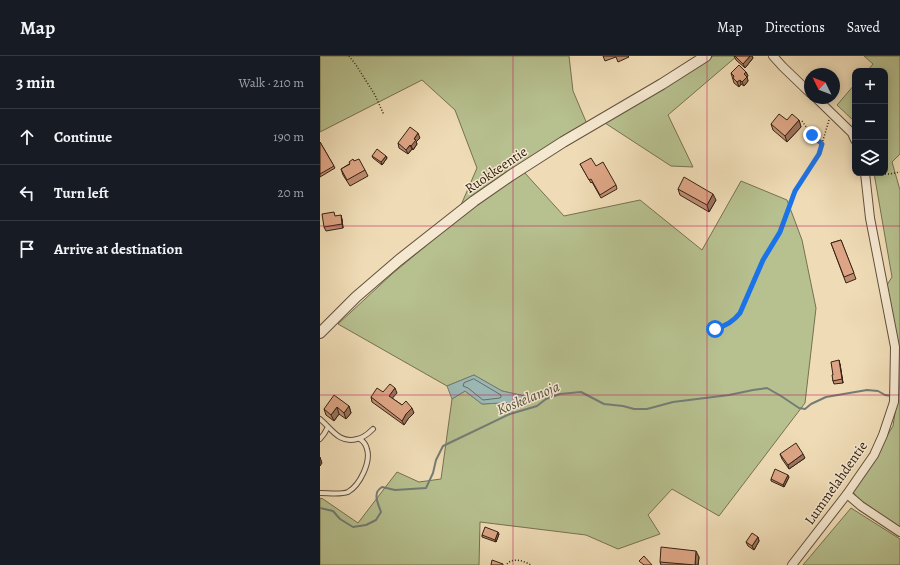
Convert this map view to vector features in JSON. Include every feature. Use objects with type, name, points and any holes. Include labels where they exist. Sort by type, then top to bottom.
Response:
[{"type":"street","name":"Ruokkeentie","points":[[320,333],[356,298],[399,260],[474,201],[563,142],[662,84],[706,56]]},
{"type":"street","points":[[773,56],[804,87]]},
{"type":"street","points":[[822,104],[852,133]]},
{"type":"street","name":"Lummelahdentie","points":[[792,565],[847,494],[874,455],[883,435],[894,398],[895,347],[870,218],[865,176]]},
{"type":"street","points":[[847,494],[861,506],[900,532]]},
{"type":"lane","points":[[320,419],[344,440],[352,441],[360,439],[373,429]]},
{"type":"lane","points":[[320,439],[328,426]]},
{"type":"lane","points":[[320,493],[346,492],[359,480],[366,468],[368,458],[367,448],[360,439]]},
{"type":"path","points":[[349,56],[375,95],[384,115]]},
{"type":"path","points":[[715,329],[729,324],[740,313],[763,260],[780,232],[795,191],[819,154],[831,112]]},
{"type":"path","points":[[802,121],[812,135],[822,144]]},
{"type":"path","points":[[888,174],[900,172]]},
{"type":"path","points":[[507,564],[509,561],[514,560],[527,562],[531,565]]},
{"type":"green space","points":[[320,56],[569,56],[573,91],[587,124],[461,205],[477,168],[455,110],[422,80],[320,132]]},
{"type":"green space","points":[[713,56],[737,56],[668,115],[693,167],[671,166],[605,123],[696,68]]},
{"type":"green space","points":[[864,56],[900,56],[900,154],[892,162],[900,190],[900,528],[863,505],[853,492],[893,426],[899,388],[898,354],[887,285],[892,277],[875,176],[888,176],[888,68],[870,68],[873,64]]},
{"type":"green space","points":[[852,88],[852,119],[837,105],[840,104],[840,102]]},
{"type":"green space","points":[[524,172],[564,216],[640,200],[702,250],[741,181],[787,200],[802,240],[816,308],[805,403],[719,516],[672,489],[648,515],[660,534],[618,549],[586,535],[480,522],[479,565],[320,565],[320,498],[358,523],[397,472],[419,482],[441,479],[452,399],[465,391],[482,404],[521,402],[524,396],[502,391],[474,375],[447,386],[338,324],[392,274],[469,210]]},
{"type":"green space","points":[[851,508],[900,539],[900,565],[803,565]]},
{"type":"water","points":[[474,375],[502,391],[525,396],[521,402],[482,404],[465,391],[452,399],[447,386]]},
{"type":"building","points":[[735,56],[750,56],[743,64]]},
{"type":"building","points":[[739,65],[746,72],[744,74],[747,77],[742,82],[740,80],[737,82],[731,73]]},
{"type":"building","points":[[779,114],[787,120],[792,114],[799,120],[785,136],[771,124]]},
{"type":"building","points":[[410,127],[418,133],[414,139],[416,140],[406,150],[398,143]]},
{"type":"building","points":[[320,142],[334,166],[320,174]]},
{"type":"building","points":[[377,149],[386,156],[381,162],[372,156]]},
{"type":"building","points":[[591,158],[596,166],[603,162],[616,185],[600,195],[580,164]]},
{"type":"building","points":[[353,159],[354,161],[359,159],[365,170],[347,180],[341,169],[350,164],[349,162]]},
{"type":"building","points":[[684,177],[713,194],[707,205],[678,189]]},
{"type":"building","points":[[334,212],[335,216],[341,215],[342,224],[324,227],[322,214]]},
{"type":"building","points":[[841,240],[854,273],[844,277],[831,243]]},
{"type":"building","points":[[839,360],[842,379],[833,381],[831,362]]},
{"type":"building","points":[[390,384],[395,388],[389,396],[402,405],[406,401],[412,408],[402,421],[371,397],[377,388],[383,392]]},
{"type":"building","points":[[334,395],[349,406],[344,413],[337,407],[331,415],[324,409]]},
{"type":"building","points":[[796,443],[803,454],[788,465],[780,454]]},
{"type":"building","points":[[775,469],[788,475],[783,485],[771,479]]},
{"type":"building","points":[[485,527],[498,532],[495,540],[482,535]]},
{"type":"building","points":[[752,533],[758,537],[752,546],[746,542]]},
{"type":"building","points":[[661,547],[696,551],[695,565],[660,562]]},
{"type":"building","points":[[644,556],[652,565],[644,565],[639,561]]},
{"type":"building","points":[[492,560],[503,564],[503,565],[491,565]]},
{"type":"waterway","name":"Koskelanoja","points":[[320,508],[333,511],[340,519],[353,527],[366,525],[376,520],[381,512],[376,495],[379,489],[382,487],[395,490],[426,488],[433,473],[436,460],[443,446],[510,414],[537,406],[546,399],[560,394],[581,392],[604,404],[634,409],[647,409],[673,402],[729,395],[767,388],[799,408],[805,409],[811,404],[826,397],[867,390],[878,391],[885,395],[892,396]]},
{"type":"route","points":[[715,329],[729,324],[740,313],[763,260],[780,232],[795,191],[819,154],[822,144],[812,135]]}]
